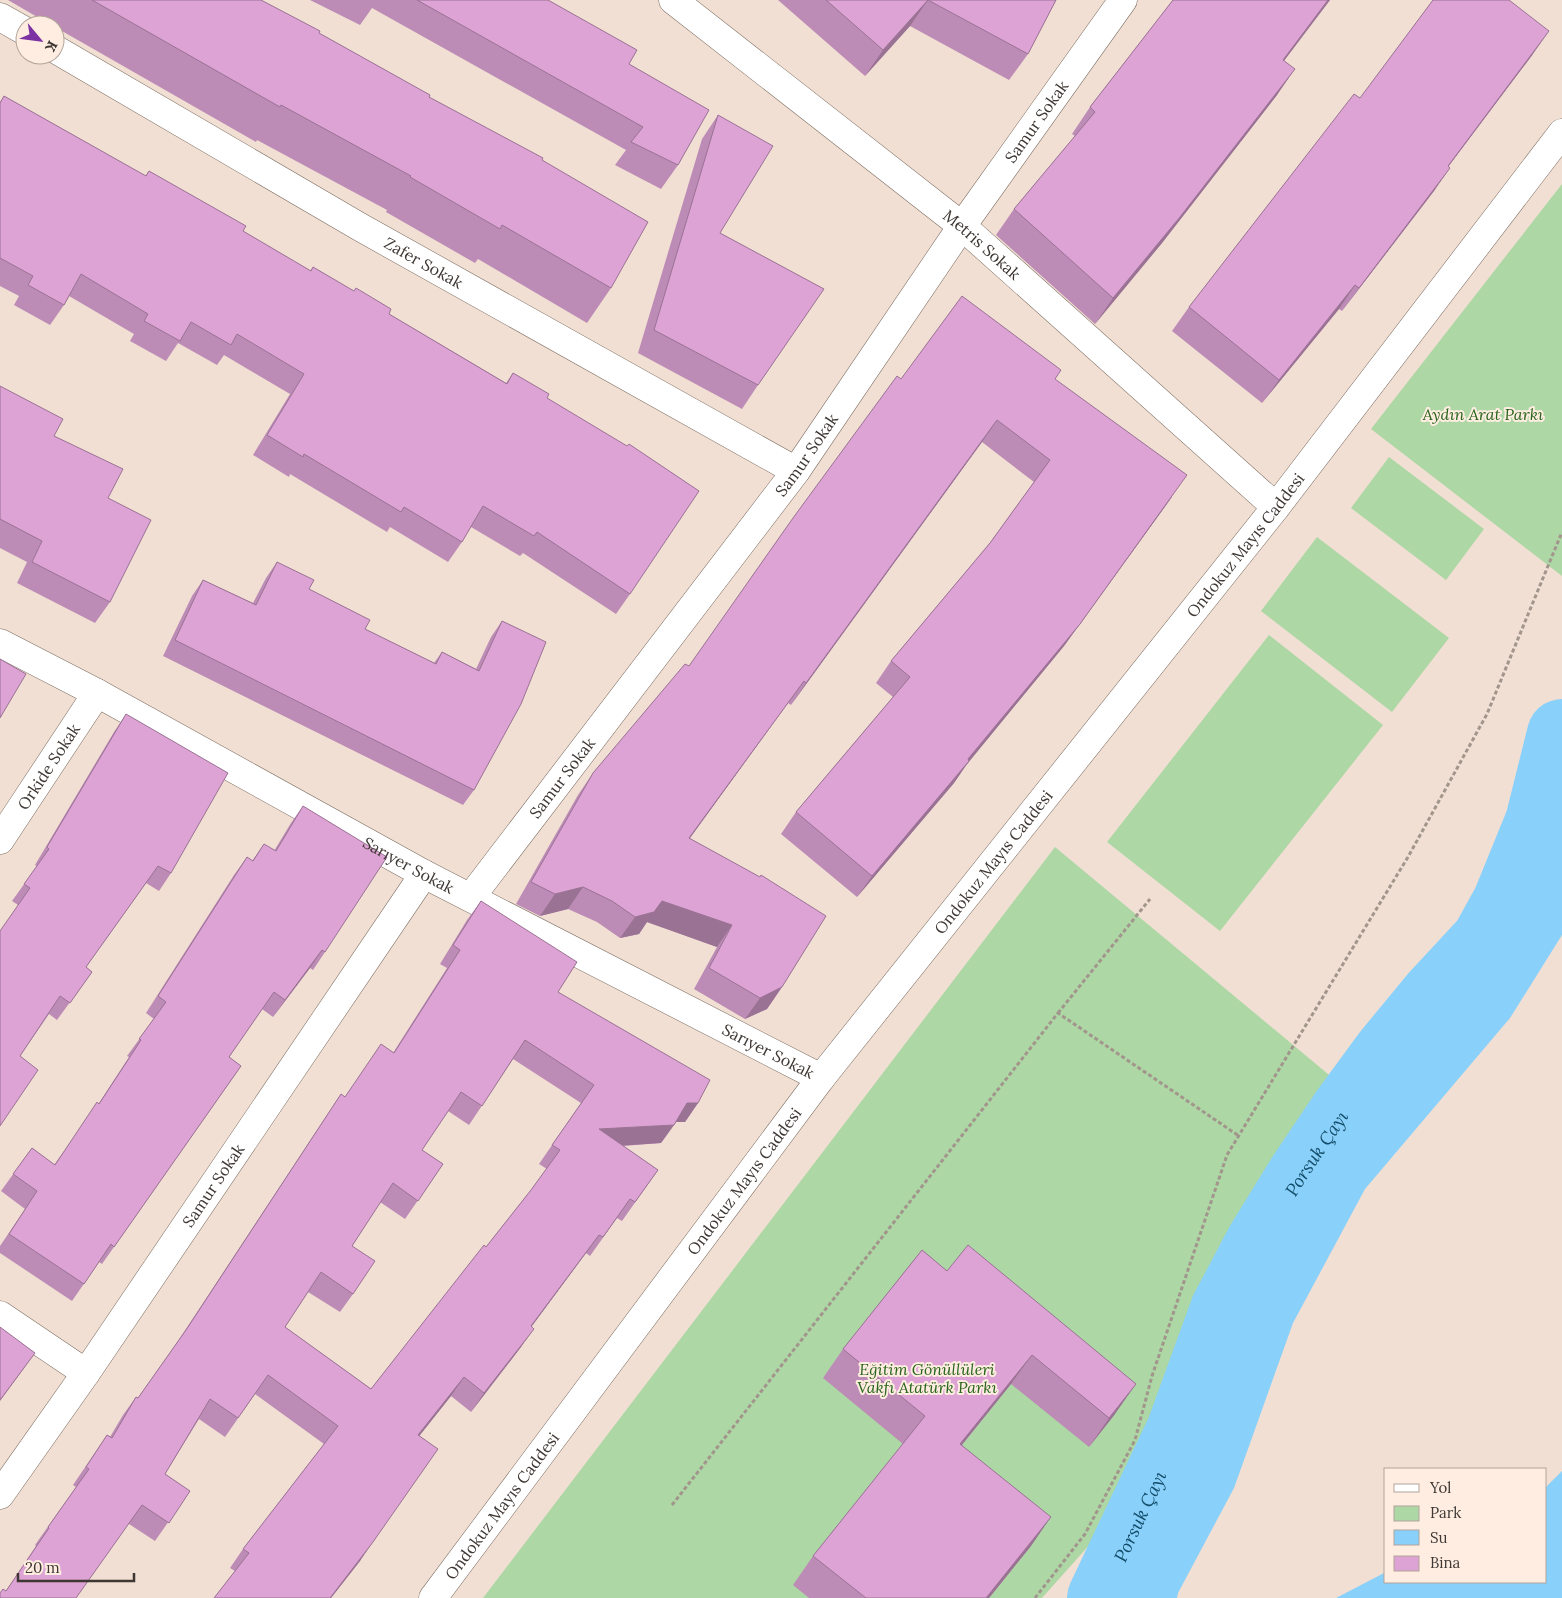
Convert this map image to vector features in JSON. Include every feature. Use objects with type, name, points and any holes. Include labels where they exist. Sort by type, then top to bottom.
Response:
[{"type":"street","name":"Metris Sokak","points":[[674,0],[962,226],[1276,507]]},
{"type":"street","name":"Samur Sokak","points":[[470,897],[796,471],[962,226],[1123,0]]},
{"type":"street","points":[[0,16],[15,25]]},
{"type":"street","name":"Zafer Sokak","points":[[65,55],[360,227],[796,471]]},
{"type":"street","name":"Ondokuz Mayıs Caddesi","points":[[433,1598],[821,1078],[1276,507],[1562,133]]},
{"type":"street","name":"Sarıyer Sokak","points":[[0,643],[97,693],[424,874],[821,1078]]},
{"type":"street","name":"Orkide Sokak","points":[[0,840],[97,693]]},
{"type":"street","name":"Samur Sokak","points":[[0,1495],[86,1373],[424,874]]},
{"type":"street","points":[[0,1315],[86,1373]]},
{"type":"path","points":[[1035,1598],[1085,1534],[1135,1440],[1152,1376],[1227,1155],[1408,857],[1487,714],[1562,532]]},
{"type":"path","points":[[672,1505],[1058,1013],[1150,899]]},
{"type":"path","points":[[1058,1013],[1239,1136]]},
{"type":"green space","name":"Aydın Arat Parkı","points":[[1562,184],[1562,576],[1371,429]]},
{"type":"green space","points":[[1389,457],[1484,529],[1446,580],[1351,508]]},
{"type":"green space","points":[[1317,537],[1449,638],[1392,712],[1261,611]]},
{"type":"green space","points":[[1269,635],[1383,725],[1220,931],[1107,842]]},
{"type":"green space","name":"Eğitim Gönüllüleri Vakfı Atatürk Parkı","points":[[1055,847],[1334,1079],[1220,1275],[1092,1542],[1042,1598],[483,1598]]},
{"type":"water","points":[[1562,839],[1562,935],[1510,1018],[1365,1189],[1293,1323],[1234,1488],[1177,1598],[1104,1598],[1135,1554],[1202,1421],[1241,1298],[1314,1172],[1509,939]]},
{"type":"water","points":[[1562,1471],[1562,1598],[1336,1598],[1384,1573],[1384,1583],[1547,1583],[1547,1486]]},
{"type":"building","points":[[92,0],[261,0],[320,31],[319,33],[430,95],[429,97],[543,158],[542,160],[648,222],[611,288],[502,225],[500,229],[411,176],[281,105],[280,107]]},
{"type":"building","points":[[417,0],[548,0],[637,50],[629,64],[709,110],[678,165],[631,142],[643,127]]},
{"type":"building","points":[[826,0],[928,0],[883,50]]},
{"type":"building","points":[[928,0],[1056,0],[1028,54]]},
{"type":"building","points":[[1173,0],[1328,0],[1283,60],[1295,69],[1180,217],[1113,298],[1014,209],[1095,112],[1090,107]]},
{"type":"building","points":[[1433,0],[1509,0],[1549,31],[1448,166],[1450,168],[1359,288],[1355,285],[1279,380],[1189,307],[1354,94],[1360,98]]},
{"type":"building","points":[[4,96],[146,176],[149,171],[246,226],[243,231],[311,271],[313,267],[354,291],[356,288],[391,309],[389,314],[507,384],[513,373],[549,394],[547,398],[627,446],[629,444],[699,491],[630,594],[537,532],[534,536],[483,506],[462,542],[404,507],[401,512],[304,454],[303,457],[267,435],[304,374],[237,334],[231,345],[191,322],[180,341],[144,321],[148,314],[81,274],[64,305],[28,285],[33,276],[0,258],[0,103]]},
{"type":"building","points":[[718,115],[773,146],[720,233],[824,289],[758,385],[654,330]]},
{"type":"building","points":[[962,296],[1061,370],[1055,379],[1187,475],[1080,624],[968,759],[969,761],[872,876],[796,812],[910,677],[891,661],[990,543],[1050,460],[997,420],[806,683],[804,681],[689,838],[760,877],[761,875],[826,916],[782,987],[760,998],[709,968],[732,925],[662,901],[654,912],[635,917],[612,901],[583,887],[555,894],[531,882],[593,773],[685,664],[689,666],[793,518],[897,376],[901,379]]},
{"type":"building","points":[[0,386],[63,419],[54,436],[123,469],[108,498],[151,520],[110,602],[32,562],[42,541],[0,519]]},
{"type":"building","points":[[277,562],[314,580],[309,589],[370,620],[365,629],[436,664],[442,652],[479,671],[502,621],[546,642],[521,704],[474,790],[175,640],[203,580],[256,605]]},
{"type":"building","points":[[0,659],[26,674],[0,718]]},
{"type":"building","points":[[126,714],[228,773],[171,873],[158,866],[86,967],[92,972],[70,1003],[60,996],[20,1056],[38,1070],[0,1126],[0,931],[30,888],[24,884],[49,849],[47,847]]},
{"type":"building","points":[[303,806],[387,857],[325,952],[322,950],[285,1000],[274,992],[229,1057],[241,1066],[114,1247],[111,1244],[84,1284],[9,1234],[37,1191],[13,1174],[32,1148],[55,1165],[97,1102],[99,1104],[141,1040],[139,1039],[166,1002],[158,996],[247,857],[253,861],[264,844],[276,851]]},
{"type":"building","points":[[481,901],[577,962],[558,992],[710,1080],[698,1103],[687,1103],[674,1125],[599,1129],[658,1170],[635,1202],[630,1199],[603,1237],[599,1235],[531,1326],[534,1329],[484,1393],[464,1377],[418,1435],[438,1449],[373,1542],[330,1598],[214,1598],[249,1553],[243,1549],[338,1426],[268,1375],[238,1418],[210,1399],[165,1474],[190,1491],[169,1523],[142,1505],[76,1598],[0,1598],[0,1593],[3,1589],[6,1591],[89,1469],[86,1467],[107,1435],[112,1438],[136,1397],[138,1398],[186,1330],[341,1094],[345,1097],[381,1044],[394,1053],[460,950],[453,945]],"holes":[[[525,1040],[594,1085],[552,1145],[560,1150],[531,1190],[486,1247],[484,1245],[371,1389],[285,1327],[321,1272],[353,1294],[375,1261],[352,1246],[393,1183],[418,1201],[443,1164],[422,1150],[461,1092],[482,1106]]]},
{"type":"building","points":[[968,1245],[1136,1384],[1109,1418],[1032,1355],[960,1444],[1051,1517],[986,1598],[866,1598],[813,1556],[925,1416],[843,1349],[922,1250],[947,1271]]},
{"type":"building","points":[[0,1327],[35,1353],[0,1400]]},
{"type":"waterway","name":"Porsuk Çayı","points":[[1102,1598],[1181,1431],[1225,1310],[1261,1242],[1301,1177],[1344,1113],[1388,1053],[1435,996],[1486,941],[1507,903],[1540,822],[1562,734]]}]
